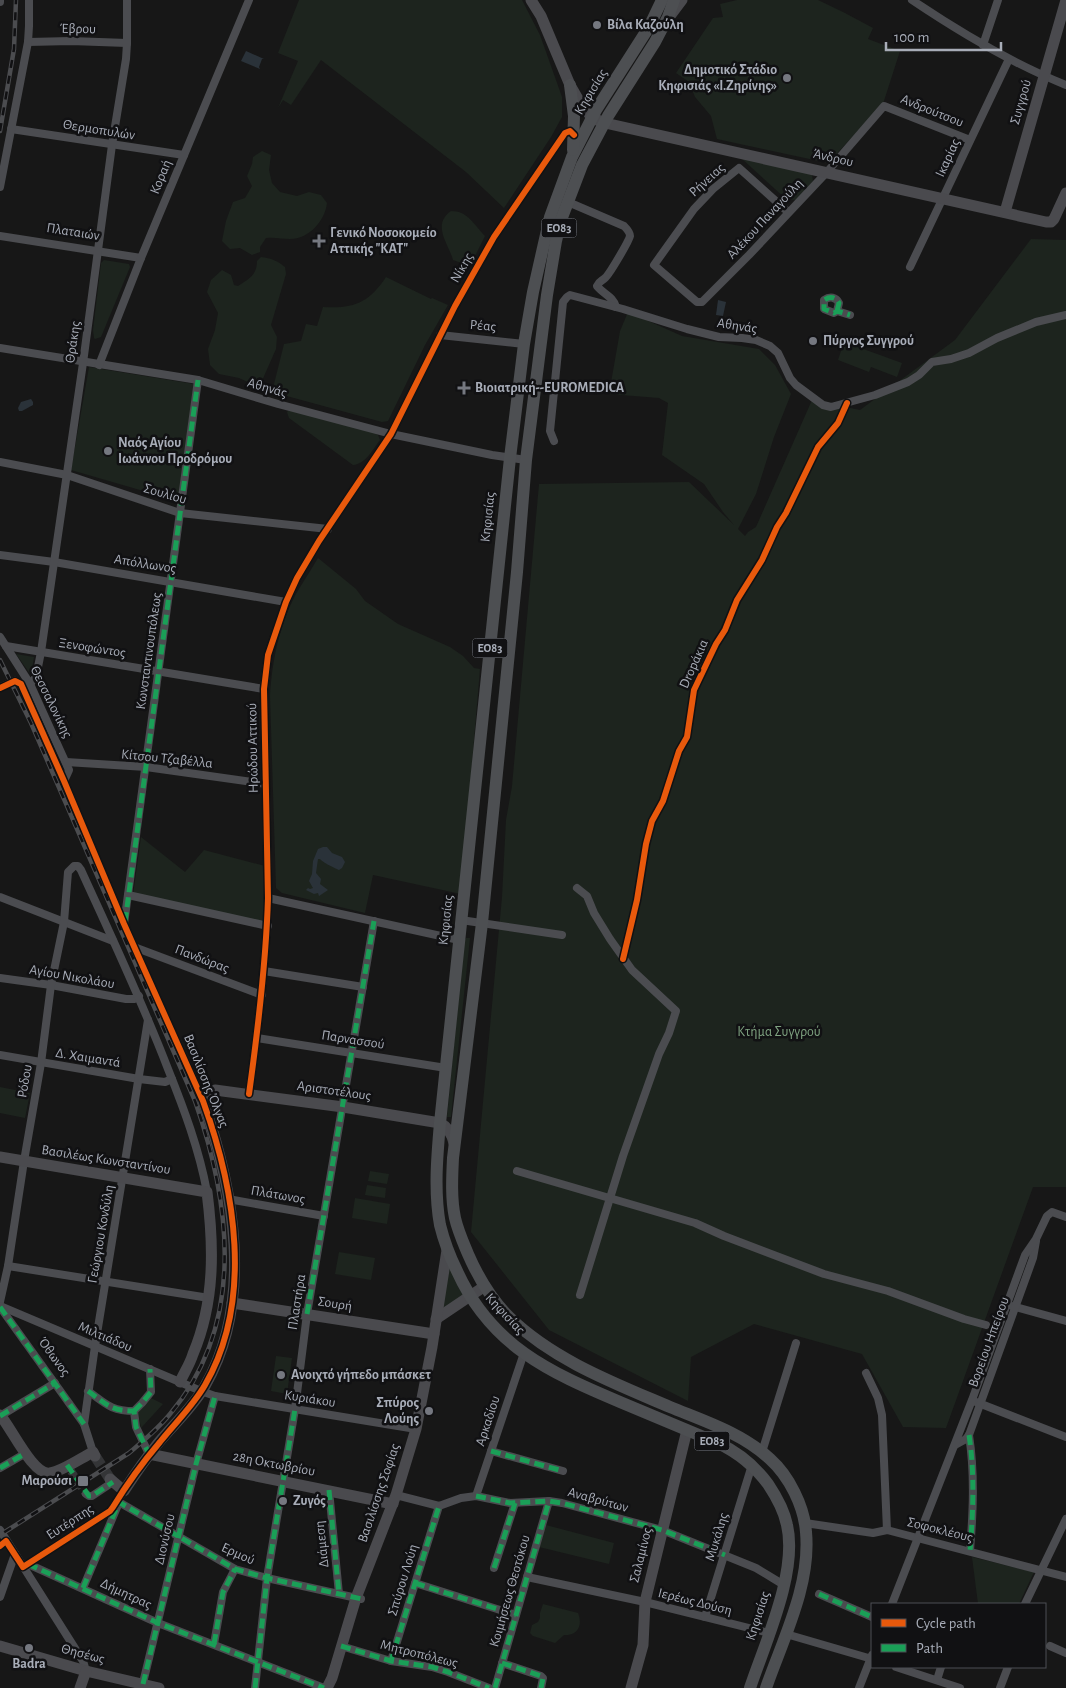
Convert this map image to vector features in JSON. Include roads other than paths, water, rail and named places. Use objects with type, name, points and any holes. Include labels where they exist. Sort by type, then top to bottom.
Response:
[{"type":"main road","name":"Κηφισίας","points":[[662,0],[643,38],[592,118],[572,157],[550,217],[538,266],[524,344],[510,458],[440,1123],[437,1170],[438,1200],[441,1226],[447,1250],[470,1298],[496,1331],[549,1370],[687,1430],[743,1457],[760,1474],[775,1495],[782,1508],[787,1525],[789,1553],[784,1585],[750,1688]]},
{"type":"main road","name":"Κηφισίας","points":[[674,0],[668,17],[655,42],[605,123],[582,165],[561,220],[550,272],[526,460],[517,572],[482,923],[452,1172],[455,1218],[468,1253],[485,1286],[509,1316],[530,1335],[601,1377],[733,1434],[762,1452],[776,1465],[786,1480],[798,1502],[805,1523],[806,1552],[801,1586],[766,1688]]},
{"type":"main road","points":[[570,85],[574,135],[572,157]]},
{"type":"street","points":[[0,187],[28,42],[29,0]]},
{"type":"street","name":"Θράκης","points":[[30,684],[36,677],[41,652],[99,251],[127,44],[127,0]]},
{"type":"street","name":"Κοραή","points":[[99,365],[141,258],[249,0]]},
{"type":"street","points":[[531,0],[541,16],[570,85],[584,109],[592,118]]},
{"type":"street","points":[[668,17],[682,0]]},
{"type":"street","points":[[912,0],[983,45],[1066,85]]},
{"type":"street","points":[[983,45],[998,0]]},
{"type":"street","name":"Συγγρού","points":[[1005,212],[1066,0]]},
{"type":"street","name":"Έβρου","points":[[28,42],[71,41],[127,44]]},
{"type":"street","name":"Ικαρίας","points":[[910,267],[1009,59]]},
{"type":"street","name":"Ανδρούτσου","points":[[884,106],[970,140]]},
{"type":"street","name":"Αλέκου Παναγούλη","points":[[654,265],[697,302],[702,302],[827,172],[884,106]]},
{"type":"street","name":"Άνδρου","points":[[592,118],[605,123],[1046,222],[1051,222],[1054,219],[1066,193]]},
{"type":"street","name":"Θερμοπυλών","points":[[11,129],[184,156]]},
{"type":"street","name":"Νίκης","points":[[391,434],[440,335],[500,228],[565,133],[570,131],[574,135]]},
{"type":"street","name":"Ρήνειας","points":[[654,265],[694,209],[713,189],[739,168],[788,212]]},
{"type":"street","points":[[568,202],[624,226],[628,230],[630,236],[627,244],[609,274],[605,279],[598,282],[597,286],[612,298],[616,307]]},
{"type":"street","name":"Πλαταιών","points":[[0,236],[141,258]]},
{"type":"street","name":"Αθηνάς","points":[[554,441],[550,431],[565,299],[567,296],[574,295],[719,337],[756,340],[770,346],[778,353],[796,386],[823,405],[831,407],[875,395],[908,382],[919,375],[932,362],[951,359],[969,353],[997,338],[1036,322],[1066,314]]},
{"type":"street","points":[[837,312],[850,315]]},
{"type":"street","name":"Ρέας","points":[[440,335],[524,344]]},
{"type":"street","name":"Αθηνάς","points":[[0,348],[83,363],[198,380],[278,404],[391,434],[526,460]]},
{"type":"street","name":"Κωνσταντινουπόλεως","points":[[124,924],[198,380]]},
{"type":"street","name":"Ηρώδου Αττικού","points":[[250,1094],[268,926],[264,689],[268,654],[286,602],[297,578],[391,434]]},
{"type":"street","name":"Σουλίου","points":[[0,462],[67,475],[180,512],[328,529]]},
{"type":"street","name":"Απόλλωνος","points":[[0,555],[171,581],[286,602]]},
{"type":"street","name":"Θεσσαλονίκης","points":[[0,637],[30,684],[66,762]]},
{"type":"street","name":"Ξενοφώντος","points":[[6,646],[264,689]]},
{"type":"street","name":"Βασιλίσσης Όλγας","points":[[0,688],[15,681],[21,684],[134,947],[203,1101],[218,1147],[228,1199],[234,1251],[232,1302],[222,1351],[201,1391],[149,1454],[120,1498]]},
{"type":"street","points":[[64,781],[69,770],[66,762]]},
{"type":"street","name":"Κίτσου Τζαβέλλα","points":[[66,762],[146,767],[266,784]]},
{"type":"street","name":"Ρόδου","points":[[0,1302],[8,1266],[24,1161],[42,1063],[51,985],[64,922],[68,872],[74,866],[78,866],[81,870],[113,941]]},
{"type":"street","points":[[577,888],[587,896],[594,913],[632,970],[676,1011],[623,1156],[580,1294]]},
{"type":"street","points":[[128,895],[268,926]]},
{"type":"street","points":[[0,897],[113,941],[139,996],[190,1125],[204,1174],[212,1250],[209,1298],[204,1323],[194,1354],[180,1382]]},
{"type":"street","points":[[268,898],[459,940]]},
{"type":"street","points":[[461,920],[562,935]]},
{"type":"street","name":"Πλαστήρα","points":[[255,1688],[267,1578],[295,1409],[307,1314],[374,921]]},
{"type":"street","name":"Πανδώρας","points":[[134,947],[262,995]]},
{"type":"street","points":[[264,971],[363,987]]},
{"type":"street","name":"Αγίου Νικολάου","points":[[0,978],[126,999],[134,999],[139,996]]},
{"type":"street","name":"Γεώργιου Κονδύλη","points":[[94,1454],[84,1424],[88,1391],[148,1018]]},
{"type":"street","name":"Παρνασσού","points":[[257,1038],[446,1068]]},
{"type":"street","name":"Δ. Χαιμαντά","points":[[0,1055],[139,1079],[165,1082],[172,1080]]},
{"type":"street","name":"Αριστοτέλους","points":[[203,1101],[207,1094],[215,1090],[343,1107],[440,1123]]},
{"type":"street","points":[[440,1123],[450,1132],[454,1143]]},
{"type":"street","name":"Βασιλέως Κωνσταντίνου","points":[[0,1157],[207,1192]]},
{"type":"street","points":[[517,1170],[702,1225],[724,1236],[824,1274],[888,1291],[964,1319],[986,1325]]},
{"type":"street","name":"Πλάτωνος","points":[[228,1199],[324,1216]]},
{"type":"street","name":"Βορείου Ηπείρου","points":[[892,1603],[955,1444],[976,1402],[1012,1306],[1025,1256],[1050,1213],[1066,1217]]},
{"type":"street","name":"Βασιλίσσης Σοφίας","points":[[326,1688],[334,1672],[341,1646],[395,1499],[416,1429],[434,1334],[447,1250]]},
{"type":"street","points":[[8,1266],[209,1298]]},
{"type":"street","points":[[436,1319],[470,1298],[485,1286]]},
{"type":"street","name":"Σουρή","points":[[232,1302],[434,1334]]},
{"type":"street","points":[[1012,1306],[1066,1321]]},
{"type":"street","name":"Μιλτιάδου","points":[[0,1307],[201,1391]]},
{"type":"street","name":"Όθωνος","points":[[0,1307],[84,1424]]},
{"type":"street","points":[[762,1452],[796,1343]]},
{"type":"street","name":"Αρκαδίου","points":[[476,1496],[524,1353]]},
{"type":"street","points":[[88,1391],[118,1411],[134,1411],[151,1392],[150,1369]]},
{"type":"street","points":[[866,1373],[878,1398],[882,1415],[887,1530]]},
{"type":"street","points":[[55,1383],[0,1416],[7,1423],[40,1472],[45,1473],[69,1468],[94,1454]]},
{"type":"street","name":"Κυριάκου","points":[[201,1391],[215,1396],[416,1429]]},
{"type":"street","name":"Διονύσου","points":[[143,1686],[196,1464],[215,1396]]},
{"type":"street","points":[[976,1402],[1066,1437]]},
{"type":"street","name":"Βορείου Ηπείρου","points":[[969,1436],[976,1402]]},
{"type":"street","points":[[134,1411],[136,1427],[149,1454]]},
{"type":"street","name":"Σαλαμίνος","points":[[631,1688],[643,1646],[645,1602],[687,1430]]},
{"type":"street","points":[[955,1444],[969,1436],[972,1452],[973,1494],[970,1551]]},
{"type":"street","points":[[492,1452],[562,1471]]},
{"type":"street","points":[[0,1468],[26,1453]]},
{"type":"street","name":"28η Οκτωβρίου","points":[[149,1454],[329,1490],[395,1499]]},
{"type":"street","name":"Μυκάλης","points":[[705,1617],[752,1465]]},
{"type":"street","points":[[83,1588],[120,1498],[111,1481],[92,1496],[86,1494]]},
{"type":"street","name":"Διάμεση","points":[[329,1490],[339,1594]]},
{"type":"street","name":"Αναβρύτων","points":[[439,1506],[461,1498],[476,1496],[515,1503],[549,1501],[562,1503],[662,1530],[756,1568],[784,1585]]},
{"type":"street","name":"Ερμού","points":[[120,1498],[178,1537],[235,1569],[359,1598]]},
{"type":"street","name":"Ευτέρπης","points":[[26,1565],[110,1511],[120,1498]]},
{"type":"street","points":[[395,1499],[439,1506]]},
{"type":"street","name":"Κοιμήσεως Θεοτόκου","points":[[495,1688],[549,1501]]},
{"type":"street","points":[[494,1568],[515,1503]]},
{"type":"street","name":"Σπύρου Λούη","points":[[391,1661],[439,1506]]},
{"type":"street","points":[[1025,1603],[1066,1519]]},
{"type":"street","name":"Σοφοκλέους","points":[[805,1523],[873,1533],[887,1530],[1066,1577]]},
{"type":"street","points":[[0,1530],[3,1543],[26,1565],[82,1661],[86,1671],[80,1688]]},
{"type":"street","points":[[0,1597],[15,1554]]},
{"type":"street","name":"Δήμητρας","points":[[26,1565],[83,1588],[158,1623],[326,1688]]},
{"type":"street","points":[[214,1644],[224,1592],[235,1569]]},
{"type":"street","name":"Ιερέως Δούση","points":[[527,1577],[645,1602],[769,1632]]},
{"type":"street","points":[[415,1583],[516,1615]]},
{"type":"street","points":[[819,1594],[871,1617]]},
{"type":"street","points":[[786,1634],[871,1657]]},
{"type":"street","name":"Θησέως","points":[[0,1646],[86,1671],[143,1686],[159,1688]]},
{"type":"street","name":"Μητροπόλεως","points":[[341,1646],[391,1661],[432,1667],[490,1688]]},
{"type":"street","points":[[1050,1646],[1066,1653]]},
{"type":"street","points":[[859,1688],[871,1659]]},
{"type":"street","points":[[502,1663],[541,1676],[543,1682],[541,1688]]},
{"type":"street","points":[[899,1668],[960,1688]]},
{"type":"street","points":[[937,1680],[941,1668]]},
{"type":"street","points":[[1000,1688],[1008,1668]]},
{"type":"street","points":[[334,1672],[339,1688]]},
{"type":"tunnel","points":[[95,1456],[110,1479]]},
{"type":"tunnel","points":[[71,1471],[86,1494]]},
{"type":"railway","points":[[0,131],[14,49],[16,0]]},
{"type":"railway","points":[[0,660],[31,723],[195,1101],[217,1181],[223,1222],[225,1262],[221,1303],[211,1342],[194,1379],[170,1414],[129,1453],[0,1535]]},
{"type":"place","name":"Βίλα Καζούλη","points":[[597,25]]},
{"type":"place","name":"Δημοτικό Στάδιο Κηφισιάς «Ι.Ζηρίνης»","points":[[787,78]]},
{"type":"place","name":"Γενικό Νοσοκομείο Αττικής \"ΚΑΤ\"","points":[[319,241]]},
{"type":"place","name":"Πύργος Συγγρού","points":[[813,341]]},
{"type":"place","name":"Βιοιατρική--EUROMEDICA","points":[[464,388]]},
{"type":"place","name":"Ναός Αγίου Ιωάννου Προδρόμου","points":[[108,451]]},
{"type":"place","name":"Ανοιχτό γήπεδο μπάσκετ","points":[[281,1375]]},
{"type":"place","name":"Σπύρος Λούης","points":[[429,1411]]},
{"type":"place","name":"Μαρούσι","points":[[83,1481]]},
{"type":"place","name":"Ζυγός","points":[[283,1501]]},
{"type":"place","name":"Badra","points":[[29,1648]]},
{"type":"park label","name":"Κτήμα Συγγρού","points":[[779,1032]]}]
